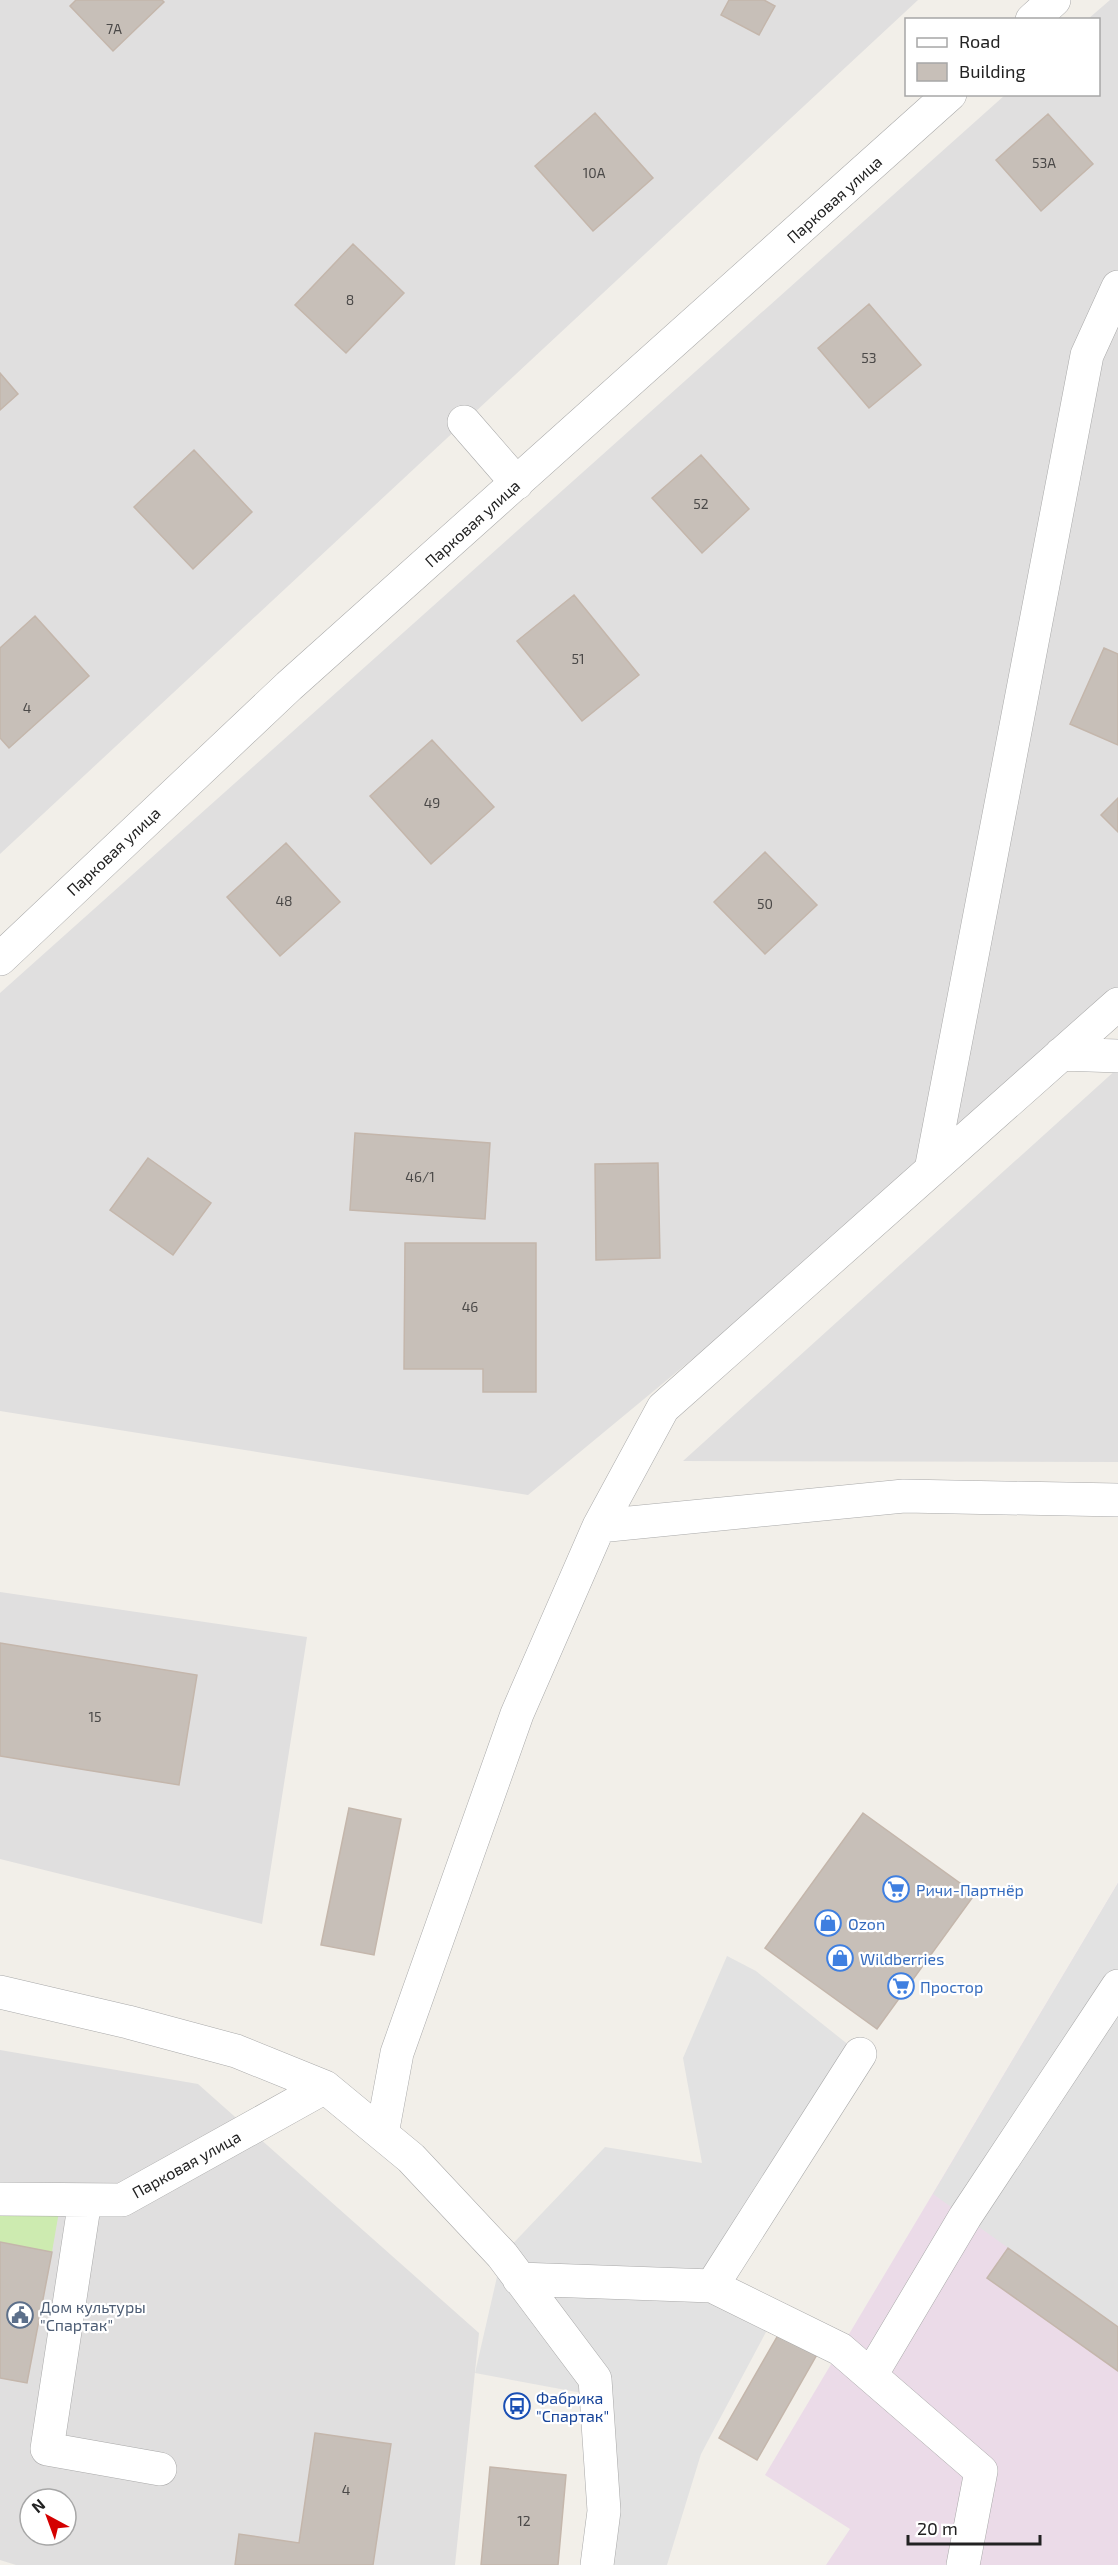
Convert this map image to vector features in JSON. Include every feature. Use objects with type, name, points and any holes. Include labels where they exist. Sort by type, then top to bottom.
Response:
[{"type":"street","points":[[1034,18],[1054,0]]},
{"type":"street","name":"Парковая улица","points":[[0,959],[289,686],[948,96]]},
{"type":"street","points":[[931,1170],[1087,355],[1118,287]]},
{"type":"street","points":[[464,422],[516,483]]},
{"type":"street","points":[[382,2134],[397,2053],[517,1714],[599,1526],[663,1408],[1118,1004]]},
{"type":"street","points":[[1061,1054],[1118,1056]]},
{"type":"street","points":[[599,1526],[904,1496],[1118,1500]]},
{"type":"street","points":[[871,2375],[965,2217],[1118,1986]]},
{"type":"street","points":[[0,1992],[128,2022],[236,2051],[325,2087],[411,2158],[502,2255],[596,2379],[604,2511],[597,2565]]},
{"type":"street","points":[[712,2286],[860,2054]]},
{"type":"street","name":"Парковая улица","points":[[0,2199],[122,2200],[325,2087]]},
{"type":"street","points":[[85,2200],[47,2449],[160,2469]]},
{"type":"street","points":[[519,2279],[712,2286],[840,2349],[981,2471],[963,2565]]},
{"type":"shaded area","points":[[0,0],[918,0],[0,854]]},
{"type":"shaded area","points":[[1110,0],[1118,0],[1118,1000],[1061,1054],[528,1495],[0,1411],[0,993],[1004,96],[1100,96],[1100,18],[1089,18]]},
{"type":"shaded area","points":[[1118,1068],[1118,1462],[683,1461]]},
{"type":"shaded area","points":[[0,1592],[307,1637],[262,1924],[0,1859]]},
{"type":"shaded area","points":[[1118,1883],[1118,2565],[826,2565],[850,2529],[765,2475]]},
{"type":"shaded area","points":[[1118,1883],[1118,2327],[933,2194]]},
{"type":"shaded area","points":[[727,1956],[756,1971],[860,2054],[712,2285],[774,2317],[701,2454],[667,2565],[597,2565],[582,2393],[475,2373],[502,2255],[605,2147],[702,2163],[683,2058]]},
{"type":"shaded area","points":[[0,2050],[198,2084],[479,2333],[455,2565],[16,2565],[0,2560]]},
{"type":"green space","points":[[0,2199],[61,2200],[52,2252],[0,2242]]},
{"type":"building","points":[[76,0],[162,0],[164,2],[113,51],[70,6]]},
{"type":"building","points":[[729,0],[764,0],[775,6],[759,35],[721,15]]},
{"type":"building","points":[[595,113],[653,178],[593,231],[535,166]]},
{"type":"building","points":[[1048,114],[1093,164],[1041,211],[996,160]]},
{"type":"building","points":[[353,244],[404,293],[346,353],[295,305]]},
{"type":"building","points":[[869,304],[921,365],[869,408],[818,348]]},
{"type":"building","points":[[0,373],[18,394],[0,410]]},
{"type":"building","points":[[194,450],[252,512],[193,569],[134,507]]},
{"type":"building","points":[[701,455],[749,509],[702,553],[652,498]]},
{"type":"building","points":[[574,595],[639,675],[582,721],[517,641]]},
{"type":"building","points":[[35,616],[89,676],[9,748],[0,738],[0,648]]},
{"type":"building","points":[[1104,648],[1118,654],[1118,745],[1070,724]]},
{"type":"building","points":[[432,740],[494,807],[431,864],[370,796]]},
{"type":"building","points":[[1118,798],[1118,832],[1101,815]]},
{"type":"building","points":[[286,843],[340,902],[280,956],[227,897]]},
{"type":"building","points":[[765,852],[817,905],[765,954],[714,902]]},
{"type":"building","points":[[355,1133],[490,1143],[485,1219],[350,1210]]},
{"type":"building","points":[[148,1158],[211,1203],[173,1255],[110,1210]]},
{"type":"building","points":[[658,1163],[660,1258],[596,1260],[595,1164]]},
{"type":"building","points":[[405,1243],[536,1243],[536,1392],[483,1392],[483,1369],[404,1369]]},
{"type":"building","points":[[0,1643],[197,1675],[179,1785],[0,1756]]},
{"type":"building","points":[[349,1808],[401,1819],[374,1955],[321,1945]]},
{"type":"building","points":[[863,1813],[975,1894],[877,2029],[765,1948]]},
{"type":"building","name":"Дом культуры \"Спартак\"","points":[[0,2242],[52,2252],[27,2383],[0,2378]]},
{"type":"building","points":[[1008,2248],[1118,2327],[1118,2371],[987,2278]]},
{"type":"building","points":[[781,2330],[819,2351],[757,2460],[719,2438]]},
{"type":"building","points":[[315,2433],[391,2444],[373,2565],[235,2565],[239,2534],[299,2543]]},
{"type":"building","points":[[490,2467],[566,2475],[558,2565],[481,2565]]},
{"type":"place","name":"Ричи-Партнёр","points":[[896,1889]]},
{"type":"place","name":"Ozon","points":[[828,1923]]},
{"type":"place","name":"Wildberries","points":[[840,1958]]},
{"type":"place","name":"Простор","points":[[901,1986]]},
{"type":"place","name":"Дом культуры \"Спартак\"","points":[[20,2315]]},
{"type":"place","name":"Фабрика \"Спартак\"","points":[[517,2406]]}]
